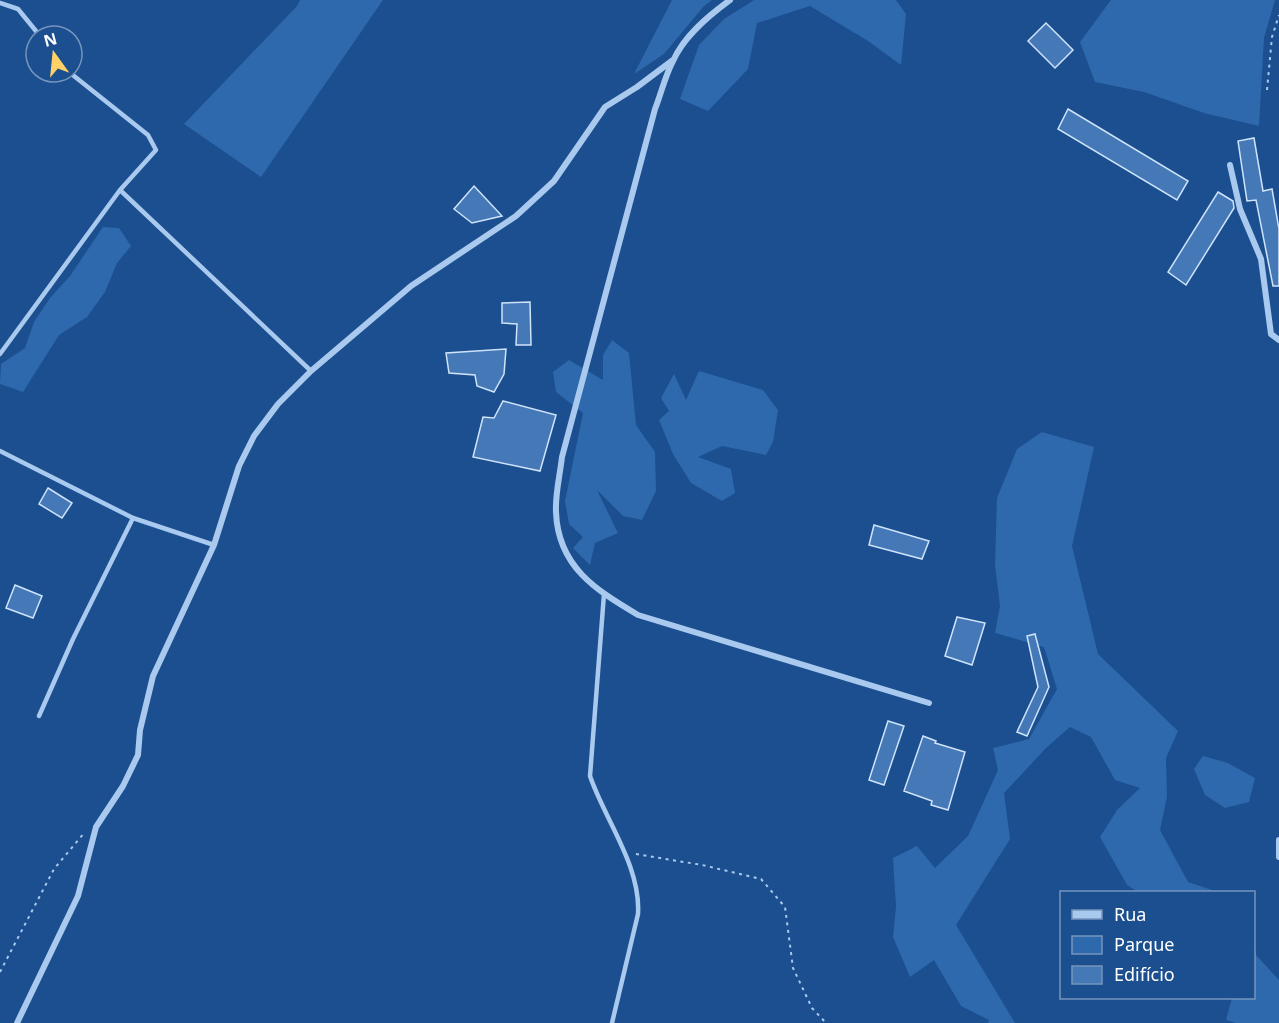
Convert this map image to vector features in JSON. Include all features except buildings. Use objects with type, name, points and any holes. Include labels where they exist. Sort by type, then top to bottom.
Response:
[{"type":"street","points":[[17,1023],[78,896],[96,827],[123,786],[138,755],[140,730],[153,676],[214,545],[238,466],[254,436],[278,404],[311,371],[411,286],[516,216],[554,181],[605,107],[673,60],[701,23],[730,0]]},
{"type":"street","points":[[673,60],[655,110],[562,457],[555,511],[564,552],[579,572],[604,594],[638,615],[929,703]]},
{"type":"street","points":[[1230,165],[1240,209],[1261,258],[1271,334],[1279,340]]},
{"type":"street","points":[[1279,840],[1279,857]]},
{"type":"lane","points":[[0,3],[18,9],[30,24]]},
{"type":"lane","points":[[0,354],[120,190],[156,150],[148,135],[84,84]]},
{"type":"lane","points":[[120,190],[311,371]]},
{"type":"lane","points":[[0,451],[133,518],[214,545]]},
{"type":"lane","points":[[39,717],[73,639],[133,518]]},
{"type":"lane","points":[[604,594],[590,776],[634,876],[639,897],[638,914],[612,1023]]},
{"type":"path","points":[[1267,90],[1272,37],[1279,15]]},
{"type":"path","points":[[0,972],[54,869],[85,832]]},
{"type":"path","points":[[624,853],[702,865],[761,879],[785,907],[793,968],[812,1008],[826,1023]]},
{"type":"green space","points":[[300,0],[383,0],[261,177],[184,124],[297,6]]},
{"type":"green space","points":[[672,0],[712,0],[704,6],[664,54],[634,74]]},
{"type":"green space","points":[[754,0],[896,0],[906,14],[901,65],[868,41],[810,6],[757,23],[748,69],[708,111],[680,99],[699,45],[724,19]]},
{"type":"green space","points":[[1111,0],[1275,0],[1264,38],[1259,126],[1204,113],[1144,92],[1095,82],[1080,42]]},
{"type":"green space","points":[[103,227],[119,228],[131,246],[117,263],[105,292],[87,317],[59,335],[23,392],[0,384],[1,364],[25,348],[34,322],[50,298],[70,276]]},
{"type":"green space","points":[[612,340],[629,353],[636,425],[655,452],[656,491],[642,520],[623,516],[597,490],[618,533],[595,543],[590,565],[573,548],[583,537],[569,524],[565,501],[583,413],[556,392],[553,372],[569,360],[603,380],[603,355]]},
{"type":"green space","points":[[699,371],[763,390],[778,410],[773,442],[766,455],[722,446],[698,457],[731,469],[735,493],[722,501],[691,483],[673,454],[659,420],[669,411],[661,398],[674,374],[686,400]]},
{"type":"green space","points":[[1042,432],[1094,447],[1072,546],[1098,654],[1178,731],[1166,758],[1167,797],[1160,830],[1188,882],[1215,891],[1136,891],[1127,885],[1100,837],[1117,810],[1140,788],[1115,780],[1091,737],[1070,727],[1046,748],[1004,793],[1010,839],[956,925],[1015,1023],[988,1023],[989,1020],[961,1006],[934,960],[910,977],[893,937],[896,907],[893,858],[917,846],[935,868],[968,836],[998,770],[993,748],[1029,739],[1057,689],[1044,647],[995,633],[1000,606],[995,565],[997,498],[1017,449]]},
{"type":"green space","points":[[1203,756],[1228,763],[1255,778],[1249,802],[1225,808],[1205,795],[1194,769]]},
{"type":"green space","points":[[1255,948],[1256,955],[1279,980],[1279,1023],[1236,1023],[1226,1020],[1232,999],[1255,999]]}]
